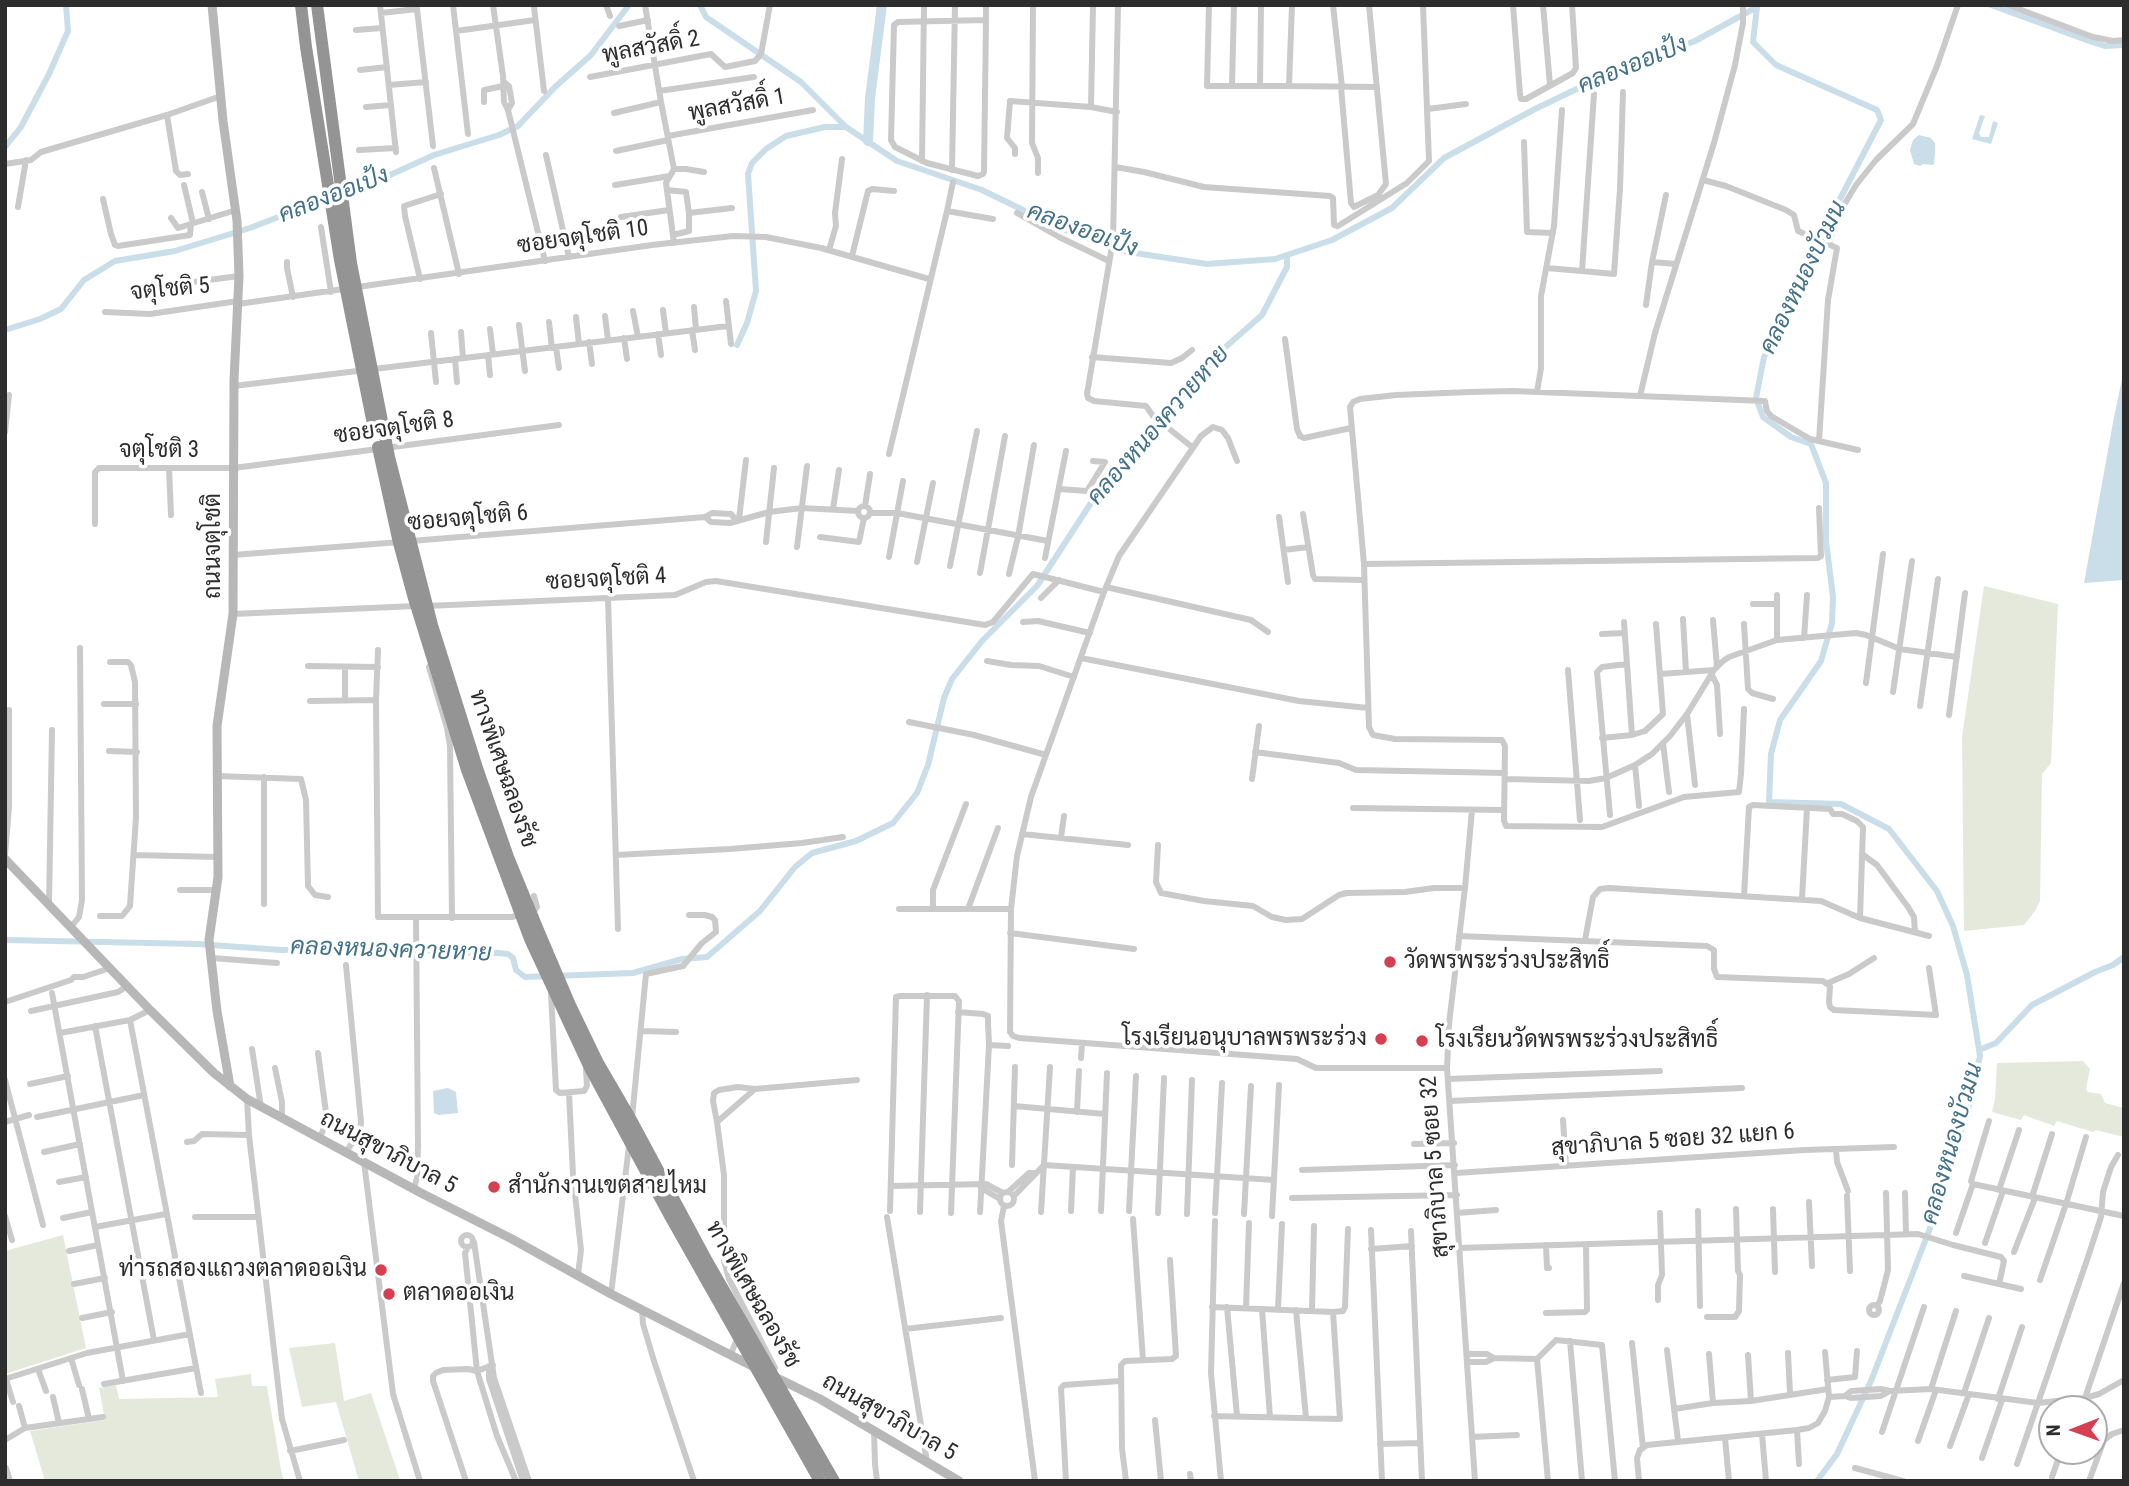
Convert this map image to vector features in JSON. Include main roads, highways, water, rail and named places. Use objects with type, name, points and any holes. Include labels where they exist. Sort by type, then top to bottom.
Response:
[{"type":"highway","name":"ทางพิเศษฉลองรัช","points":[[301,5],[340,260],[381,463],[413,595],[467,770],[530,939],[590,1068],[670,1216],[820,1481]]},
{"type":"highway","name":"ทางพิเศษฉลองรัช","points":[[317,5],[351,263],[388,457],[432,625],[508,857],[570,1005],[598,1063],[708,1264],[834,1481]]},
{"type":"main road","name":"ถนนจตุโชติ","points":[[212,5],[239,243],[234,386],[233,614],[217,726],[217,890],[210,949],[216,1011],[230,1086]]},
{"type":"main road","name":"ถนนสุขาภิบาล 5","points":[[5,857],[150,1010],[214,1073],[247,1099],[611,1294],[820,1399],[959,1481]]},
{"type":"water","points":[[1980,115],[1985,116],[1979,133],[1981,137],[1989,137],[1993,121],[1998,123],[1991,144],[1972,139]]},
{"type":"water","points":[[1919,135],[1931,138],[1935,143],[1932,165],[1914,164],[1910,150],[1913,140]]},
{"type":"water","points":[[2124,370],[2124,580],[2084,583],[2114,417]]},
{"type":"water","points":[[448,1088],[456,1092],[458,1113],[434,1113],[433,1091]]},
{"type":"waterway","points":[[5,147],[21,127],[68,31],[66,5]]},
{"type":"waterway","name":"คลองออเป้ง","points":[[341,194],[368,185],[434,155],[499,135],[518,126],[555,87],[591,55],[629,5]]},
{"type":"waterway","name":"คลองออเป้ง","points":[[700,5],[706,17],[801,82],[846,127],[897,161],[982,190],[1060,228],[1122,251],[1207,264],[1275,259],[1332,240],[1392,208],[1444,158],[1535,109],[1606,75],[1695,41],[1757,7]]},
{"type":"waterway","points":[[868,141],[870,98],[882,5]]},
{"type":"waterway","points":[[1991,5],[2105,46],[2124,45]]},
{"type":"waterway","name":"คลองหนองบัวมน","points":[[1757,7],[1753,42],[1776,65],[1877,110],[1881,120],[1812,253],[1764,357],[1756,398],[1763,417],[1791,437],[1811,444],[1826,483],[1826,541],[1833,597],[1832,623],[1821,661],[1780,720],[1771,754],[1769,802],[1841,804],[1889,829],[1937,891],[1953,926],[1967,975],[1980,1056],[1971,1099],[1929,1231],[1871,1381],[1837,1454],[1817,1481]]},
{"type":"waterway","points":[[737,345],[747,323],[756,291],[748,174],[752,163],[766,149],[786,136],[825,127],[846,127]]},
{"type":"waterway","name":"คลองออเป้ง","points":[[5,330],[61,309],[84,280],[115,261],[175,251],[250,228],[330,197]]},
{"type":"waterway","name":"คลองหนองควายหาย","points":[[5,940],[198,944],[281,950],[409,948],[441,952],[498,953],[508,954],[513,958],[516,970],[525,977],[633,973],[682,959],[707,957],[760,911],[795,867],[812,853],[856,841],[893,823],[917,793],[928,765],[944,698],[952,679],[982,641],[1037,586],[1102,486],[1221,351],[1262,315],[1287,267],[1287,255]]},
{"type":"waterway","points":[[1979,1050],[1996,1043],[2032,1005],[2124,957]]},
{"type":"place","name":"วัดพรพระร่วงประสิทธิ์","points":[[1390,962]]},
{"type":"place","name":"โรงเรียนอนุบาลพรพระร่วง","points":[[1381,1039]]},
{"type":"place","name":"โรงเรียนวัดพรพระร่วงประสิทธิ์","points":[[1422,1041]]},
{"type":"place","name":"สำนักงานเขตสายไหม","points":[[494,1187]]},
{"type":"place","name":"ท่ารถสองแถวงตลาดออเงิน","points":[[381,1270]]},
{"type":"place","name":"ตลาดออเงิน","points":[[389,1294]]}]
